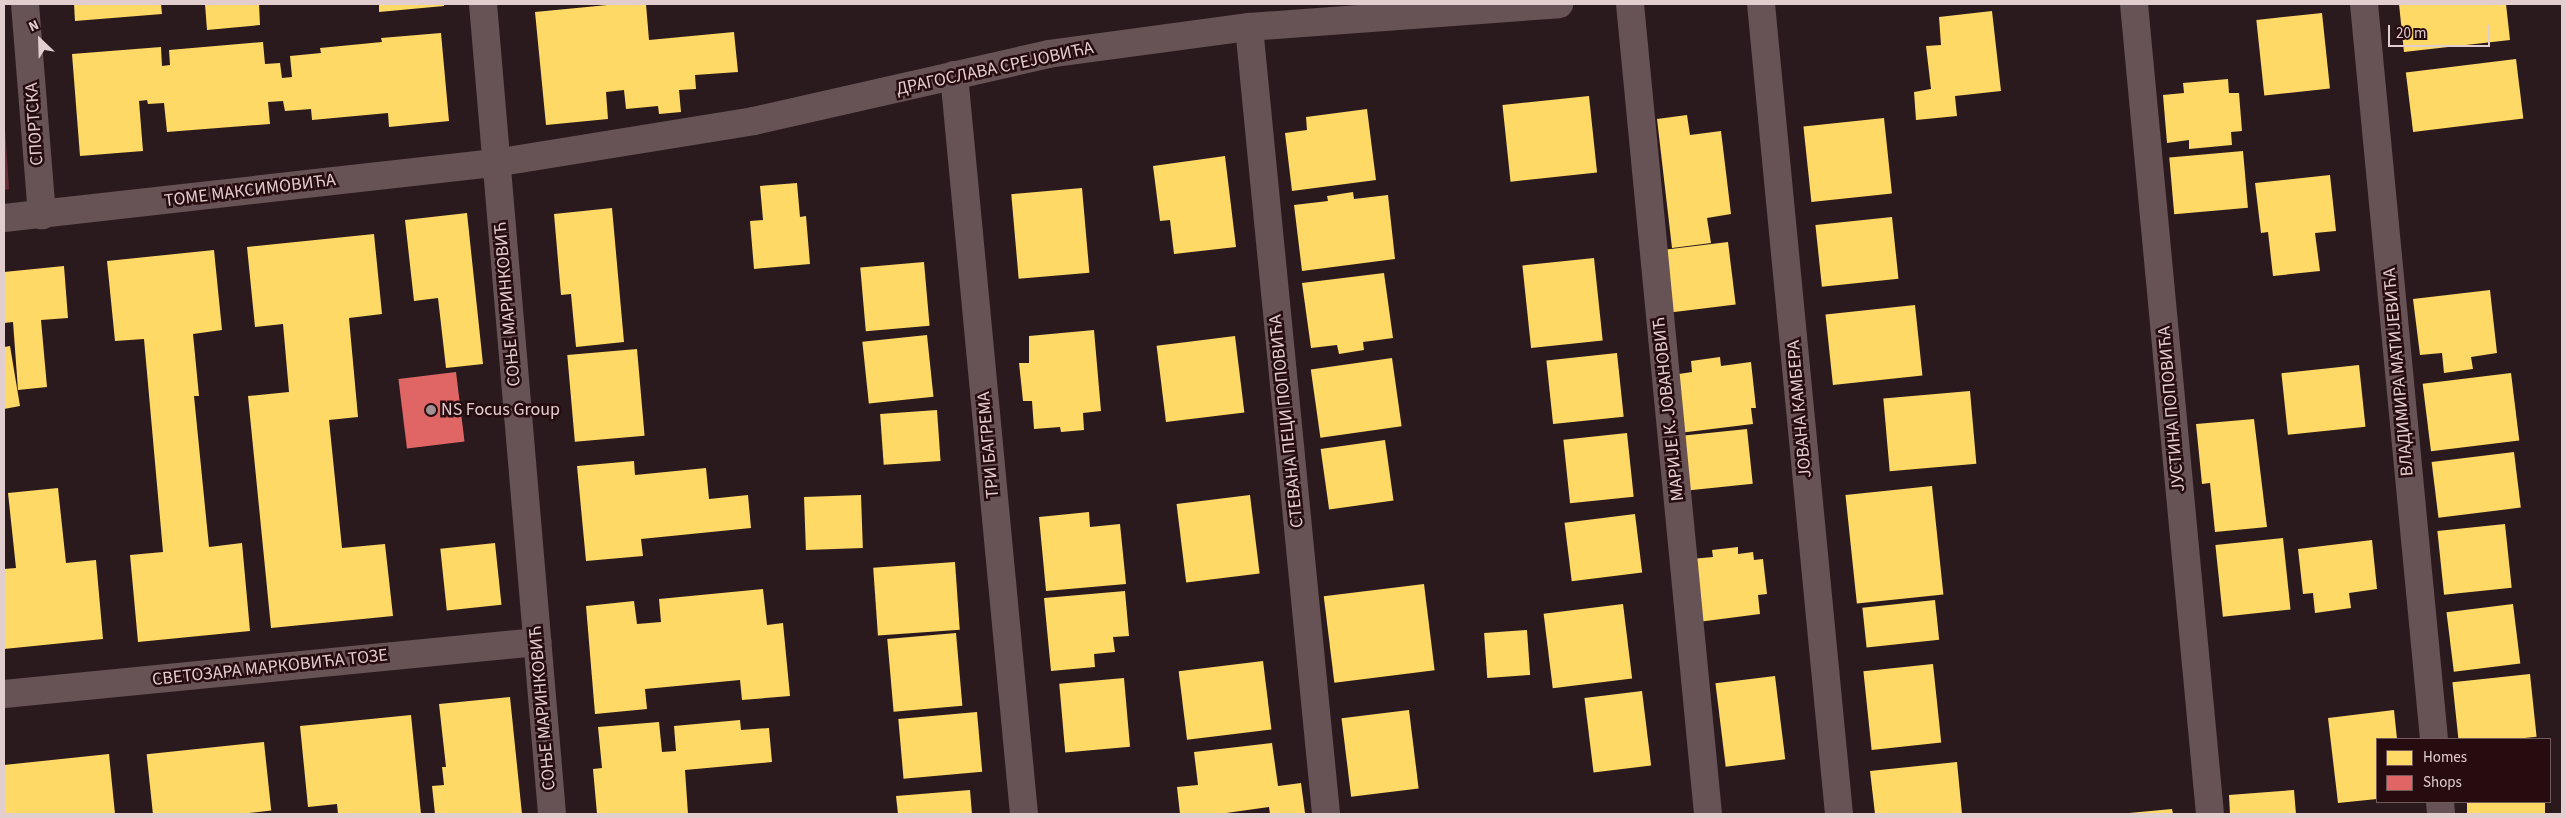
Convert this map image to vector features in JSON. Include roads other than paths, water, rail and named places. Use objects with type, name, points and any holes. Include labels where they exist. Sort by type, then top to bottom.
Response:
[{"type":"street","name":"СПОРТСКА","points":[[26,4],[42,215]]},
{"type":"street","name":"СОЊЕ МАРИНКОВИЋ","points":[[483,4],[552,814]]},
{"type":"street","name":"ДРАГОСЛАВА СРЕЈОВИЋА","points":[[496,163],[754,122],[1048,54],[1248,27],[1559,4]]},
{"type":"street","name":"МАРИЈЕ К. ЈОВАНОВИЋ","points":[[1630,4],[1708,814]]},
{"type":"street","name":"ЈОВАНА КАМБЕРА","points":[[1761,4],[1839,814]]},
{"type":"street","name":"ЈУСТИНА ПОПОВИЋА","points":[[2134,4],[2210,814]]},
{"type":"street","name":"ВЛАДИМИРА МАТИЈЕВИЋА","points":[[2364,4],[2434,738]]},
{"type":"street","name":"СТЕВАНА ПЕЦИ ПОПОВИЋА","points":[[1248,27],[1326,814]]},
{"type":"street","name":"ТРИ БАГРЕМА","points":[[954,75],[1024,814]]},
{"type":"street","name":"ТОМЕ МАКСИМОВИЋА","points":[[4,218],[496,163]]},
{"type":"street","name":"СВЕТОЗАРА МАРКОВИЋА ТОЗЕ","points":[[4,694],[537,642]]},
{"type":"place","name":"NS Focus Group","points":[[431,410]]}]
